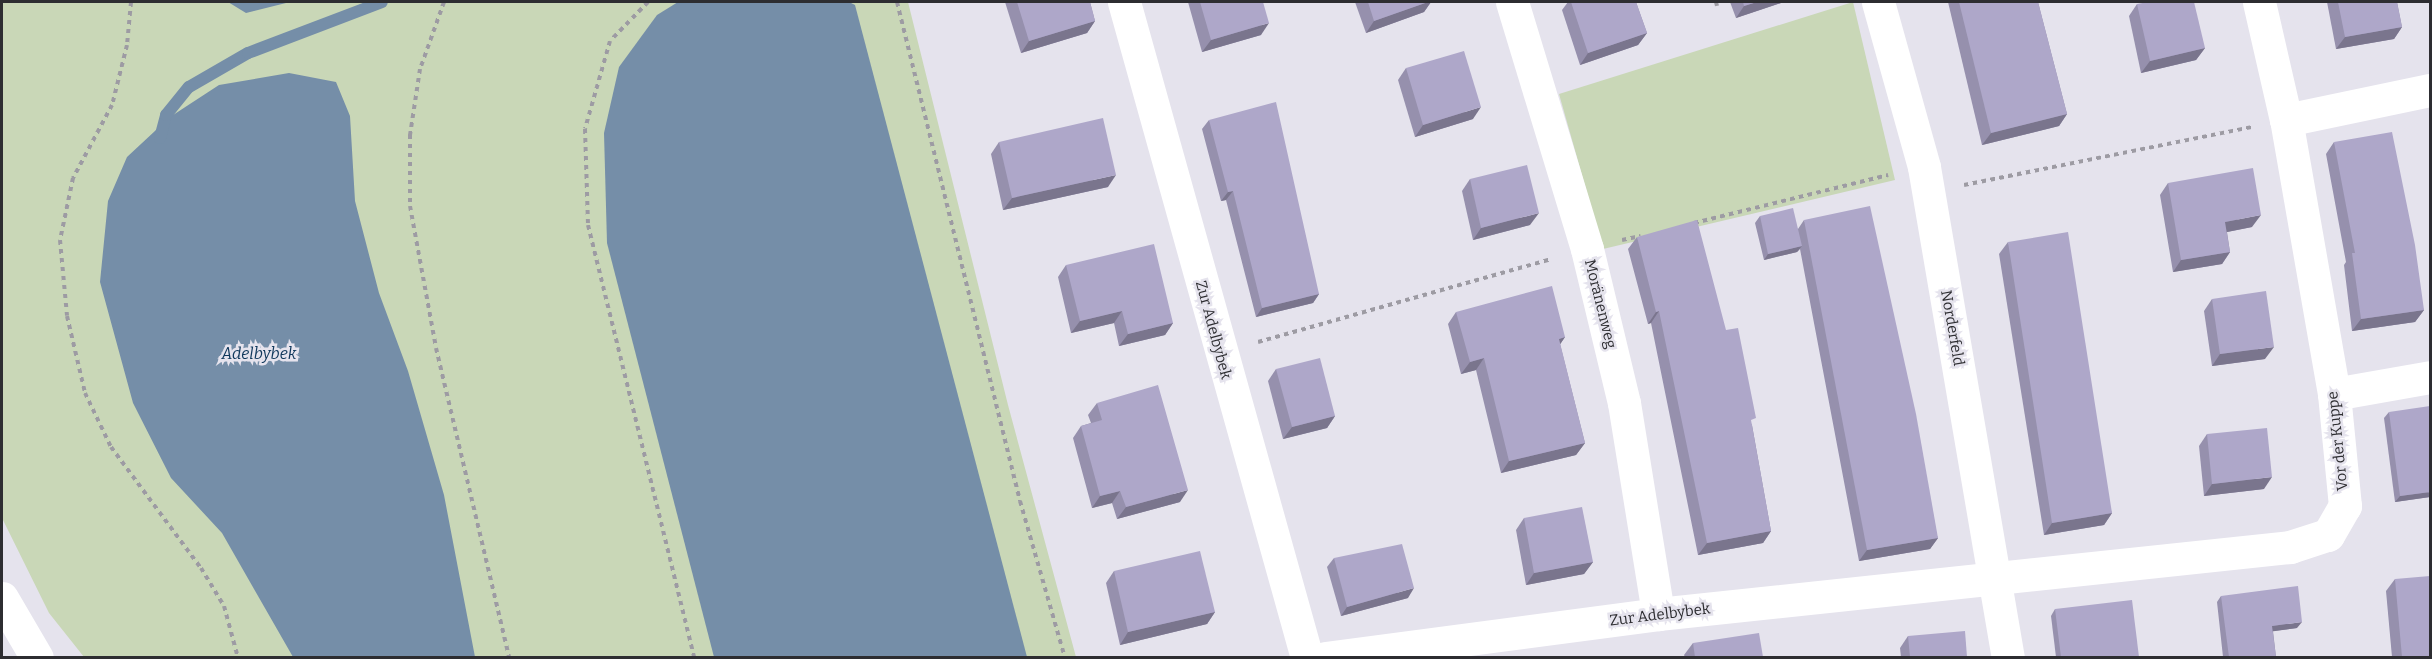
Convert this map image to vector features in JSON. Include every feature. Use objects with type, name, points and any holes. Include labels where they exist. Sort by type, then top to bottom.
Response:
[{"type":"street","name":"Zur Adelbybek","points":[[1124,2],[1219,353],[1306,657]]},
{"type":"street","name":"Moränenweg","points":[[1512,2],[1587,249],[1624,403],[1658,614]]},
{"type":"street","name":"Norderfeld","points":[[1878,2],[1926,179],[2008,657]]},
{"type":"street","name":"Vor der Kuppe","points":[[1996,579],[2290,548],[2328,535],[2345,506],[2334,394],[2286,120],[2259,2]]},
{"type":"street","points":[[2286,120],[2430,90]]},
{"type":"street","points":[[2334,394],[2430,377]]},
{"type":"street","name":"Zur Adelbybek","points":[[1325,657],[1658,614],[1996,579]]},
{"type":"street","points":[[2,598],[37,657]]},
{"type":"path","points":[[131,2],[127,45],[112,105],[73,178],[60,240],[67,316],[85,393],[111,447],[201,568],[225,606],[238,657]]},
{"type":"path","points":[[444,2],[420,69],[410,135],[410,206],[436,348],[509,657]]},
{"type":"path","points":[[648,2],[610,42],[585,129],[588,225],[694,657]]},
{"type":"path","points":[[897,2],[1020,501],[1065,657]]},
{"type":"path","points":[[1692,223],[1926,179],[2286,120]]},
{"type":"path","points":[[1219,353],[1587,249],[1645,235]]},
{"type":"green space","points":[[2,2],[908,2],[1008,405],[1076,657],[84,657],[49,613],[2,518]]},
{"type":"green space","points":[[1853,2],[1895,180],[1603,249],[1559,94]]},
{"type":"water","points":[[228,2],[290,2],[246,13]]},
{"type":"water","points":[[678,2],[849,2],[855,5],[1027,657],[714,657],[607,243],[604,133],[619,67],[657,15]]},
{"type":"water","name":"Adelbybek","points":[[289,73],[336,82],[350,116],[355,201],[379,293],[408,371],[444,495],[475,657],[293,657],[222,533],[171,478],[133,403],[100,282],[108,201],[127,157],[170,117],[219,85]]},
{"type":"building","points":[[1017,2],[1090,2],[1095,21],[1029,41]]},
{"type":"building","points":[[1200,2],[1263,2],[1269,23],[1211,40]]},
{"type":"building","points":[[1368,2],[1428,2],[1374,21]]},
{"type":"building","points":[[1571,2],[1636,2],[1647,33],[1588,53]]},
{"type":"building","points":[[1743,2],[1757,2],[1744,6]]},
{"type":"building","points":[[1959,2],[2038,2],[2067,114],[1991,133]]},
{"type":"building","points":[[2194,2],[2205,48],[2150,61],[2137,4]]},
{"type":"building","points":[[2338,2],[2397,2],[2402,27],[2345,37]]},
{"type":"building","points":[[1464,51],[1481,107],[1423,125],[1406,68]]},
{"type":"building","points":[[1276,102],[1319,294],[1262,308],[1233,191],[1228,192],[1209,120]]},
{"type":"building","points":[[1103,118],[1116,175],[1012,198],[999,142]]},
{"type":"building","points":[[2392,132],[2415,245],[2424,310],[2361,319],[2352,253],[2355,253],[2334,142]]},
{"type":"building","points":[[1527,165],[1539,213],[1481,228],[1470,179]]},
{"type":"building","points":[[2253,168],[2261,215],[2225,222],[2230,252],[2181,260],[2168,183]]},
{"type":"building","points":[[1870,206],[1916,414],[1938,538],[1867,550],[1804,220]]},
{"type":"building","points":[[1793,208],[1802,246],[1768,254],[1760,216]]},
{"type":"building","points":[[1697,220],[1726,330],[1738,328],[1756,418],[1751,420],[1771,531],[1707,543],[1659,311],[1656,312],[1637,237]]},
{"type":"building","points":[[2068,232],[2112,513],[2052,523],[2008,242]]},
{"type":"building","points":[[1154,244],[1173,323],[1128,334],[1122,311],[1080,321],[1066,265]]},
{"type":"building","points":[[1552,286],[1565,337],[1559,339],[1585,443],[1509,461],[1484,358],[1470,362],[1456,312]]},
{"type":"building","points":[[2266,291],[2274,347],[2220,354],[2212,299]]},
{"type":"building","points":[[1320,358],[1335,416],[1292,427],[1276,369]]},
{"type":"building","points":[[1158,385],[1188,490],[1126,507],[1120,491],[1100,496],[1081,426],[1102,420],[1097,403]]},
{"type":"building","points":[[2430,406],[2430,492],[2400,496],[2389,412]]},
{"type":"building","points":[[2267,428],[2272,477],[2212,484],[2207,434]]},
{"type":"building","points":[[1582,507],[1593,562],[1534,573],[1524,518]]},
{"type":"building","points":[[1402,544],[1414,588],[1347,607],[1334,558]]},
{"type":"building","points":[[1200,551],[1215,612],[1128,632],[1114,571]]},
{"type":"building","points":[[2430,576],[2430,657],[2402,657],[2395,579]]},
{"type":"building","points":[[2298,586],[2302,622],[2272,626],[2276,657],[2229,657],[2221,596]]},
{"type":"building","points":[[2132,600],[2139,657],[2061,657],[2055,609]]},
{"type":"building","points":[[1965,631],[1967,657],[1910,657],[1908,636]]},
{"type":"building","points":[[1759,633],[1763,657],[1695,657],[1693,643]]},
{"type":"waterway","name":"Adelbybek","points":[[160,138],[166,115],[189,87],[248,53],[382,2]]}]
